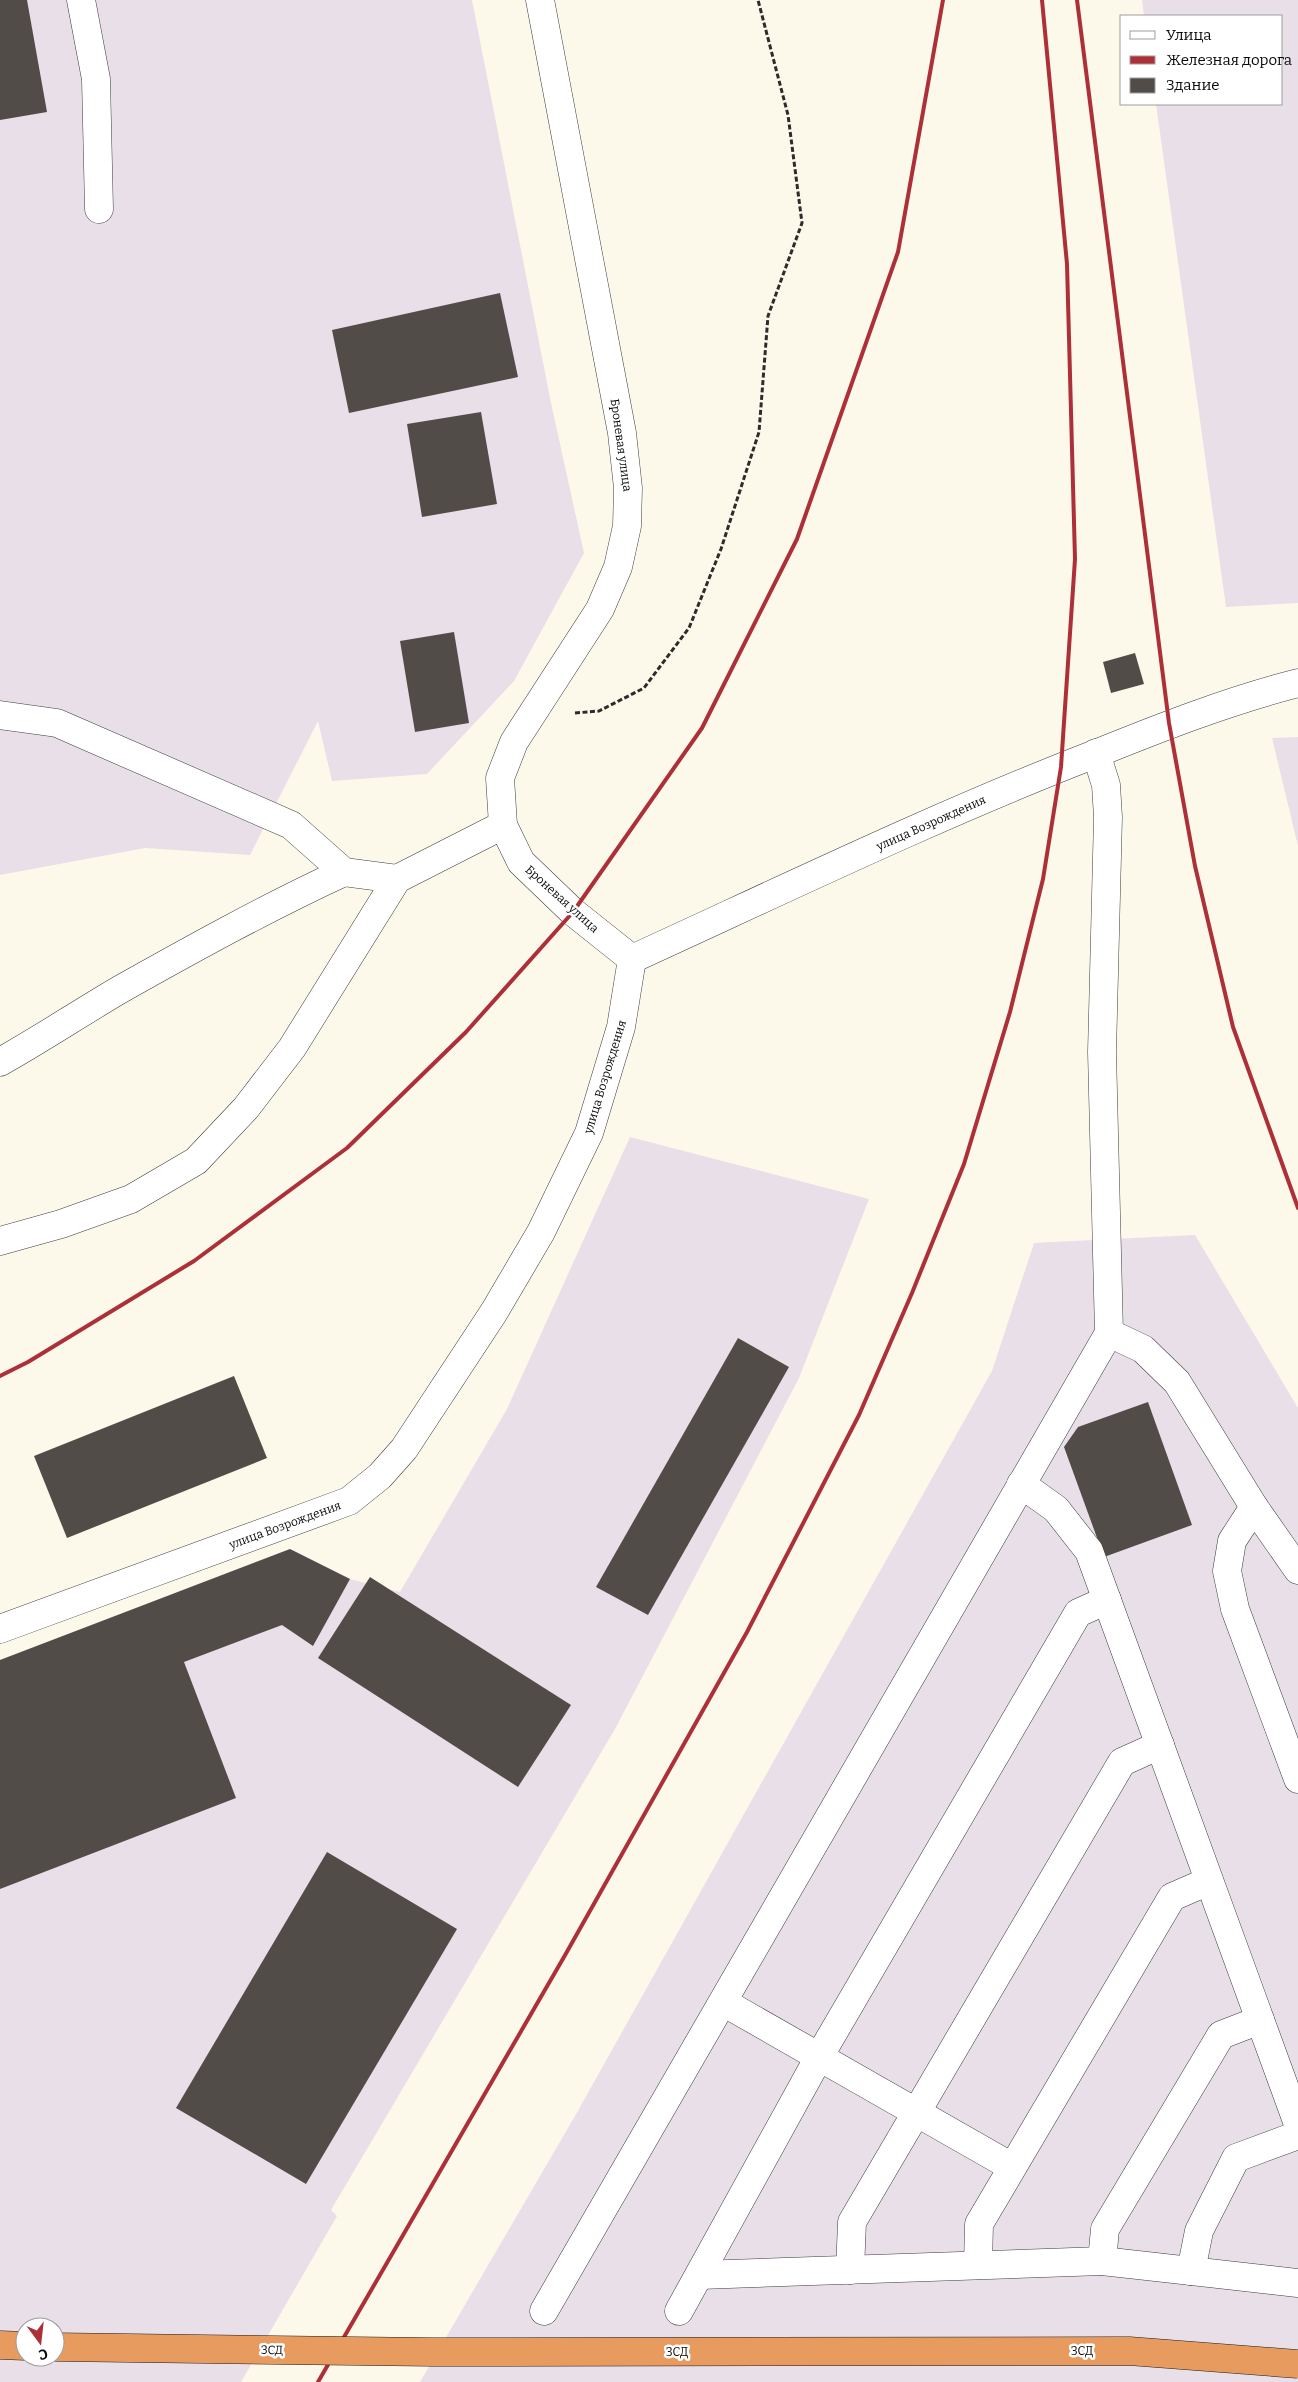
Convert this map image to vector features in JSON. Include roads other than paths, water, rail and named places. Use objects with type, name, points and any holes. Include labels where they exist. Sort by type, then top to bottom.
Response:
[{"type":"highway","points":[[0,2345],[15,2346]]},
{"type":"highway","name":"ЗСД","points":[[65,2347],[432,2352],[1129,2351],[1298,2364]]},
{"type":"street","points":[[81,0],[96,79],[99,209]]},
{"type":"street","name":"Броневая улица","points":[[540,0],[622,432],[628,488],[627,526],[618,567],[600,609],[514,742],[500,778],[503,825],[521,862],[573,912],[632,958]]},
{"type":"street","name":"улица Возрождения","points":[[0,1629],[333,1508],[349,1501],[380,1476],[404,1449],[438,1400],[494,1312],[541,1232],[592,1125],[621,1027],[632,958],[947,815],[1096,753],[1169,723],[1258,693],[1298,683]]},
{"type":"street","points":[[0,715],[57,723],[291,825],[344,872]]},
{"type":"street","points":[[544,2311],[1109,1333],[1102,1052],[1108,817],[1106,785],[1096,753]]},
{"type":"street","points":[[0,1241],[61,1224],[132,1199],[196,1161],[246,1108],[292,1048],[397,878],[503,825]]},
{"type":"street","points":[[0,1062],[120,990],[290,897],[344,872],[397,878]]},
{"type":"street","points":[[1109,1333],[1143,1349],[1177,1382],[1254,1507],[1298,1570]]},
{"type":"street","points":[[1022,1484],[1056,1509],[1089,1551],[1298,2124]]},
{"type":"street","points":[[1254,1507],[1232,1540],[1227,1571],[1235,1609],[1298,1779]]},
{"type":"street","points":[[679,2311],[819,2057],[1078,1613],[1107,1600]]},
{"type":"street","points":[[850,2270],[852,2222],[1122,1762],[1160,1745]]},
{"type":"street","points":[[978,2264],[978,2224],[1172,1897],[1209,1881]]},
{"type":"street","points":[[722,2002],[1012,2167]]},
{"type":"street","points":[[1102,2261],[1105,2229],[1221,2035],[1260,2020]]},
{"type":"street","points":[[1191,2271],[1199,2231],[1236,2158],[1298,2135]]},
{"type":"street","points":[[700,2275],[1102,2261],[1298,2283]]},
{"type":"railway","points":[[0,1376],[28,1362],[194,1261],[347,1148],[466,1032],[573,912],[702,728],[797,539],[898,252],[943,0]]},
{"type":"railway","points":[[318,2382],[564,1957],[747,1632],[859,1415],[912,1293],[964,1164],[1010,1012],[1043,879],[1061,767],[1075,559],[1067,264],[1042,0]]},
{"type":"railway","points":[[1077,0],[1169,723],[1195,866],[1233,1027],[1298,1208]]}]
